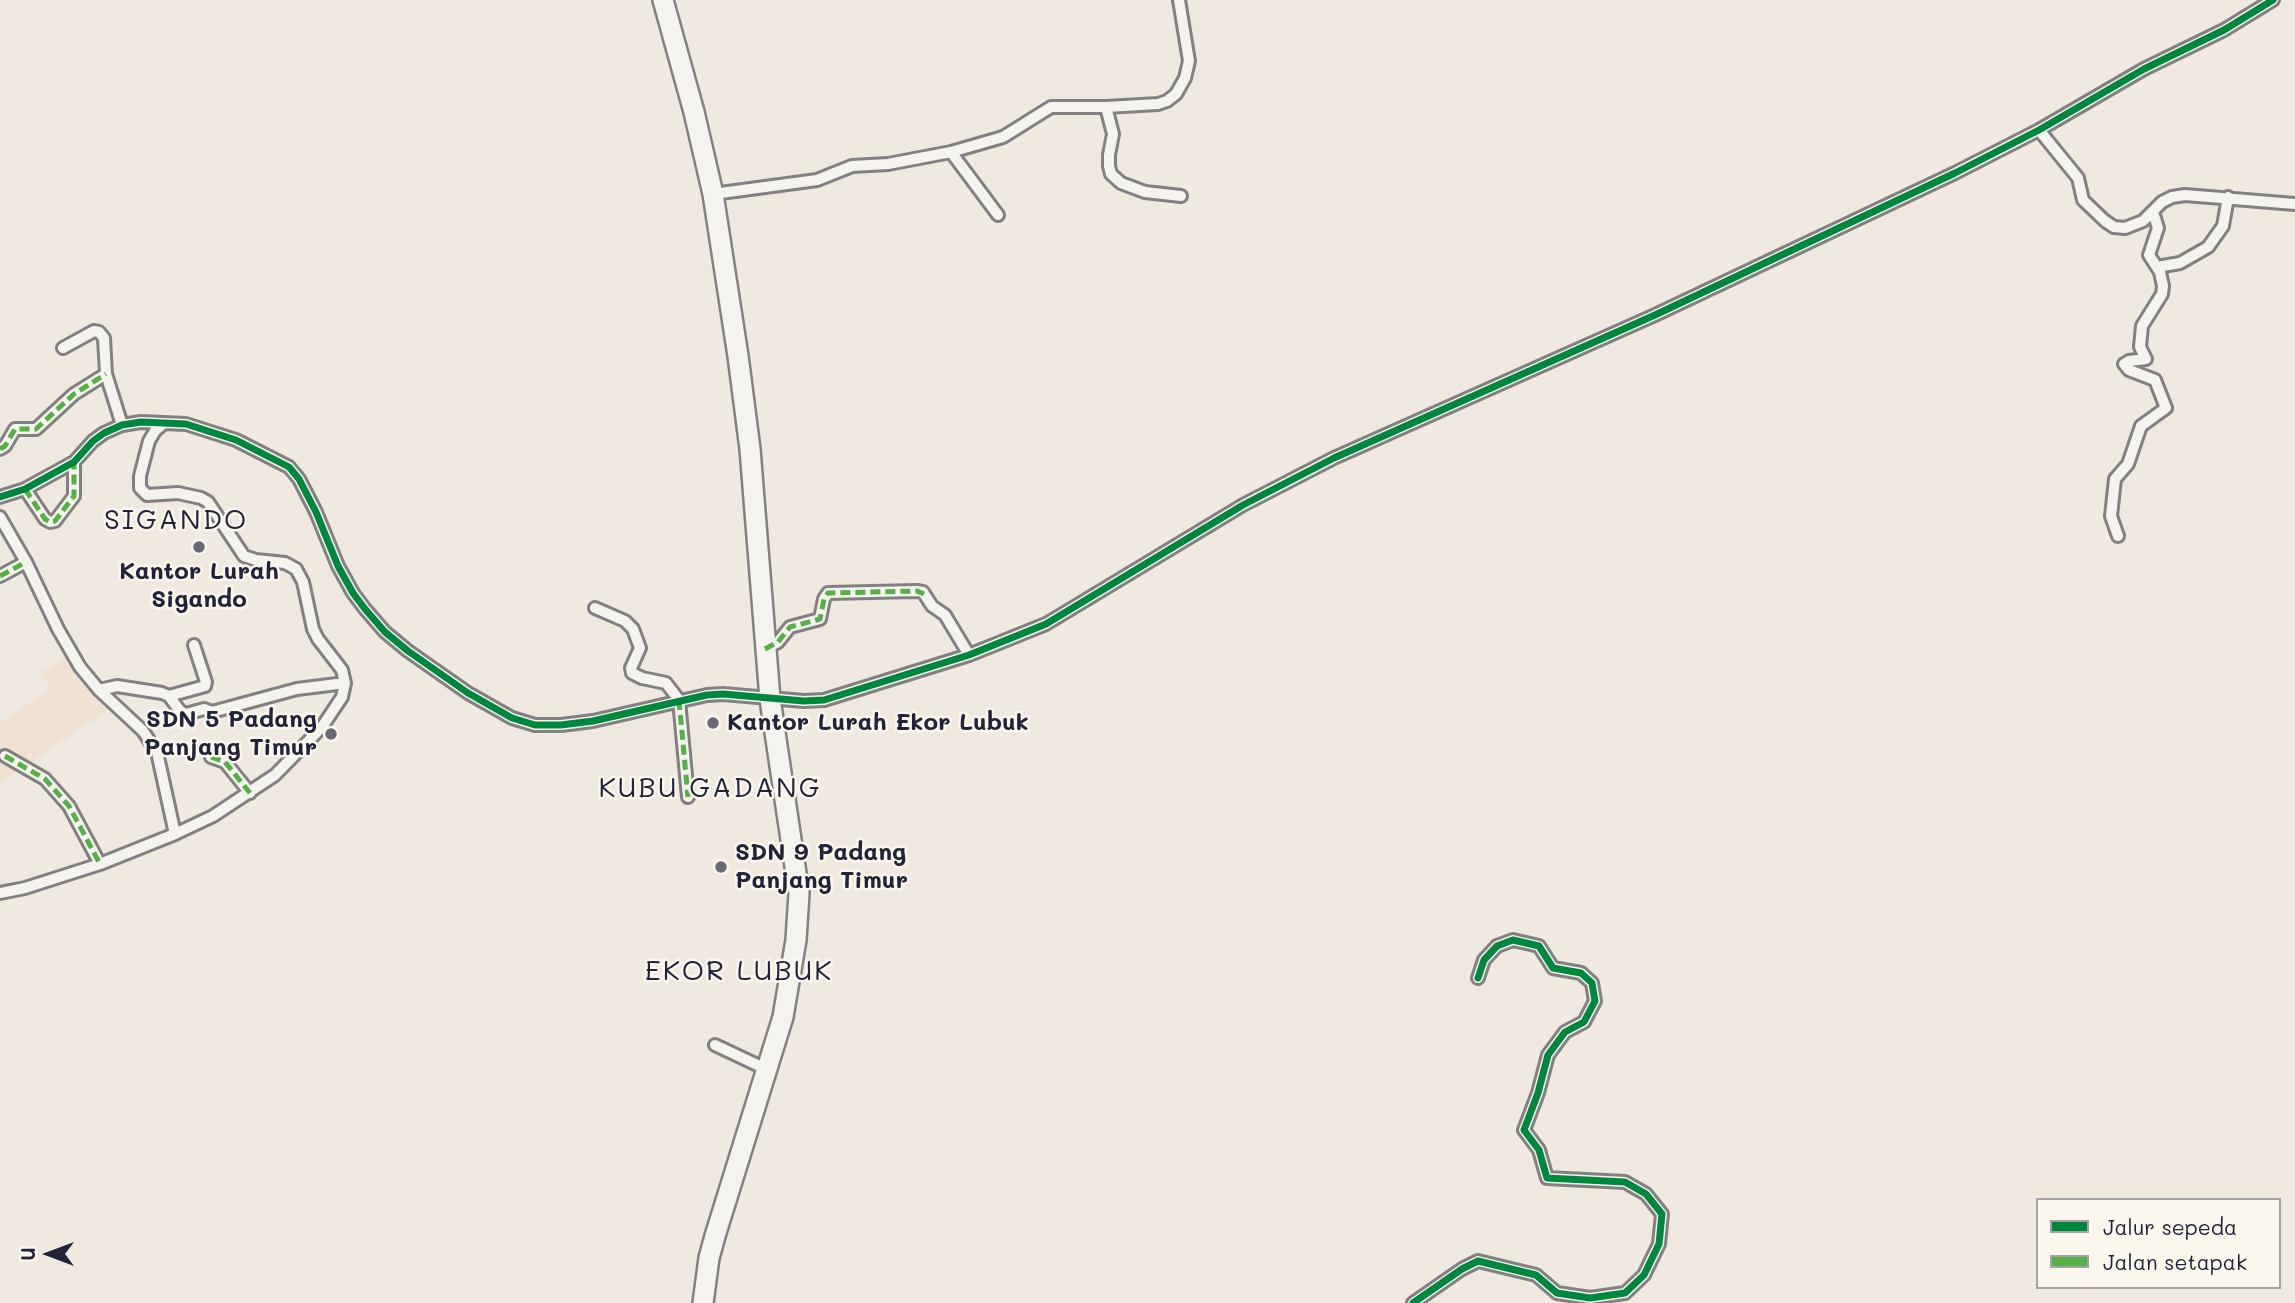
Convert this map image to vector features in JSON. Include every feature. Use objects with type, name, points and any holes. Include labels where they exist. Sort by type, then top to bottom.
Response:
[{"type":"highway","points":[[663,0],[713,194],[738,356],[750,449],[770,699],[799,893],[796,940],[785,1004],[768,1070],[709,1258],[703,1303]]},
{"type":"street","points":[[713,194],[817,180],[852,166],[888,164],[951,152],[997,139],[1051,107],[1106,107],[1158,104],[1167,101],[1185,78],[1189,61],[1179,0]]},
{"type":"street","points":[[0,497],[25,489],[74,462],[93,441],[122,425],[141,422],[186,424],[236,440],[289,467],[299,479],[310,501],[338,566],[371,617],[408,651],[468,693],[512,718],[535,725],[561,725],[593,721],[679,700],[723,694],[770,699],[824,700],[969,655],[1046,624],[1243,505],[1334,458],[1668,309],[1955,173],[2039,130],[2144,69],[2224,30],[2273,0]]},
{"type":"street","points":[[1106,107],[1113,134],[1109,155],[1111,174],[1121,183],[1145,192],[1181,196]]},
{"type":"street","points":[[2039,130],[2078,178],[2081,197],[2114,227],[2125,228],[2143,221],[2162,202],[2172,197],[2204,195],[2295,204]]},
{"type":"street","points":[[951,152],[998,215]]},
{"type":"street","points":[[2157,267],[2180,263],[2208,247],[2223,226],[2228,197]]},
{"type":"street","points":[[2118,536],[2111,516],[2115,479],[2128,464],[2141,426],[2166,408],[2155,380],[2129,370],[2124,364],[2146,359],[2139,338],[2146,318],[2162,293],[2162,278],[2149,255],[2158,228],[2153,212]]},
{"type":"street","points":[[63,348],[91,332],[99,332],[104,338],[106,374],[122,425]]},
{"type":"street","points":[[0,449],[5,446],[15,429],[36,429],[74,394],[106,374]]},
{"type":"street","points":[[0,893],[25,888],[100,864],[213,816],[275,775],[322,727],[342,697],[345,683],[342,670],[313,629],[303,582],[296,569],[285,563],[244,556],[208,502],[201,498],[178,494],[147,495],[140,488],[140,476],[149,441],[155,430],[163,424]]},
{"type":"street","points":[[25,489],[45,519],[55,521],[74,496],[74,462]]},
{"type":"street","points":[[0,517],[80,667],[99,690],[143,731],[157,752],[175,834]]},
{"type":"street","points":[[0,576],[26,562]]},
{"type":"street","points":[[765,649],[778,642],[790,627],[820,619],[828,593],[918,591],[923,592],[932,606],[945,615],[969,655]]},
{"type":"street","points":[[594,608],[625,621],[633,629],[640,649],[631,668],[632,673],[666,683],[679,700],[688,797]]},
{"type":"street","points":[[169,696],[205,686],[194,645]]},
{"type":"street","points":[[99,690],[117,686],[162,693],[169,696],[182,713],[204,709],[212,712],[297,689],[345,683]]},
{"type":"street","points":[[5,756],[38,774],[69,806],[100,864]]},
{"type":"street","points":[[211,757],[225,762],[250,793]]},
{"type":"street","points":[[1413,1303],[1462,1269],[1478,1262],[1536,1275],[1557,1293],[1590,1298],[1625,1293],[1644,1275],[1659,1244],[1662,1214],[1646,1194],[1625,1182],[1547,1178],[1539,1150],[1524,1130],[1548,1055],[1565,1032],[1584,1022],[1595,1001],[1592,983],[1581,972],[1553,968],[1539,946],[1513,940],[1497,946],[1484,960],[1478,978]]},
{"type":"street","points":[[715,1045],[768,1070]]},
{"type":"shaded area","points":[[69,654],[107,711],[0,783],[0,723],[51,689],[41,673]]},
{"type":"marked path","points":[[0,449],[5,446],[15,429],[36,429],[74,394],[106,374]]},
{"type":"marked path","points":[[25,489],[45,519],[55,521],[74,496],[74,462]]},
{"type":"marked path","points":[[0,576],[26,562]]},
{"type":"marked path","points":[[765,649],[778,642],[790,627],[820,619],[828,593],[917,591],[924,594]]},
{"type":"marked path","points":[[679,700],[688,797]]},
{"type":"marked path","points":[[5,756],[45,779],[69,806],[100,864]]},
{"type":"marked path","points":[[211,757],[225,762],[250,793]]},
{"type":"cycle path","points":[[0,497],[25,489],[74,462],[93,441],[122,425],[141,422],[186,424],[236,440],[289,467],[299,479],[316,512],[338,566],[353,593],[385,632],[468,693],[512,718],[535,725],[561,725],[723,694],[804,701],[824,700],[969,655],[1046,624],[1243,505],[1334,458],[1655,315],[1955,173],[2039,130],[2144,69],[2224,30],[2273,0]]},
{"type":"cycle path","points":[[1413,1303],[1478,1261],[1536,1275],[1557,1293],[1590,1298],[1625,1293],[1644,1275],[1659,1244],[1662,1214],[1646,1194],[1625,1182],[1547,1178],[1539,1150],[1524,1130],[1548,1055],[1565,1032],[1584,1022],[1595,1001],[1592,983],[1581,973],[1553,968],[1539,946],[1513,940],[1497,946],[1484,960],[1478,978]]},
{"type":"place","name":"Kantor Lurah Sigando","points":[[199,547]]},
{"type":"place","name":"Kantor Lurah Ekor Lubuk","points":[[713,723]]},
{"type":"place","name":"SDN 5 Padang Panjang Timur","points":[[331,734]]},
{"type":"place","name":"SDN 9 Padang Panjang Timur","points":[[721,867]]},
{"type":"district","name":"SIGANDO","points":[[176,520]]},
{"type":"district","name":"KUBU GADANG","points":[[710,788]]},
{"type":"district","name":"EKOR LUBUK","points":[[739,971]]}]
